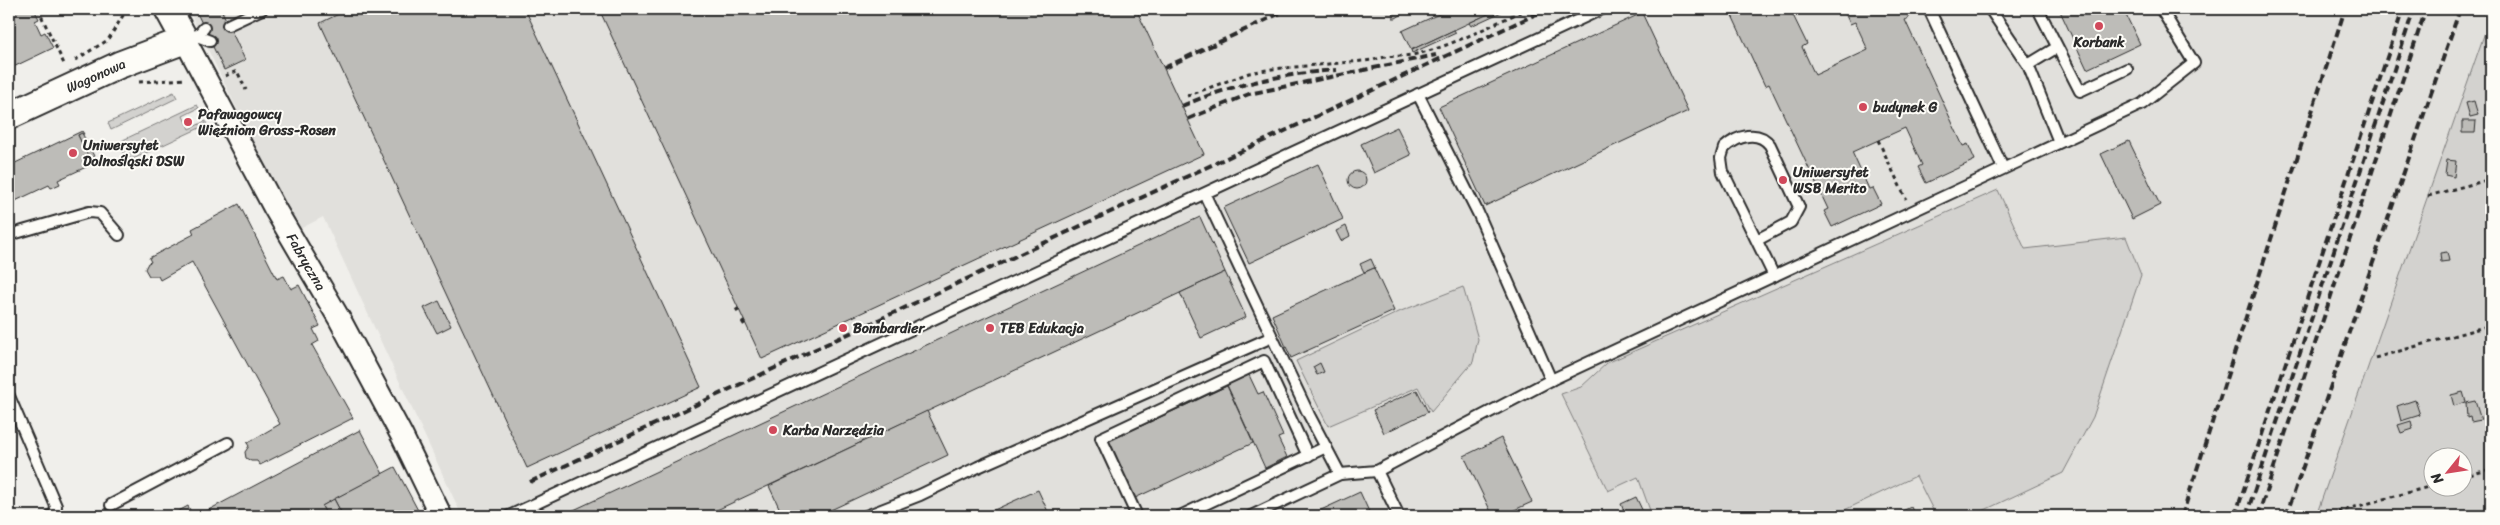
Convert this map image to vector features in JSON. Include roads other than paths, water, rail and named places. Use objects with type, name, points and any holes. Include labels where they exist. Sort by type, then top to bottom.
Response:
[{"type":"street","name":"Fabryczna","points":[[168,9],[195,35],[210,88],[275,209],[345,329],[402,436],[441,516]]},
{"type":"street","name":"Wagonowa","points":[[13,106],[195,35]]},
{"type":"lane","points":[[228,24],[262,9]]},
{"type":"lane","points":[[509,516],[1205,195],[1602,9]]},
{"type":"lane","points":[[1929,9],[2003,168]]},
{"type":"lane","points":[[1990,9],[2028,65],[2059,142]]},
{"type":"lane","points":[[2038,9],[2056,48],[2080,91],[2127,69]]},
{"type":"lane","points":[[1251,516],[1340,474],[1376,471],[1551,380],[2142,104],[2194,63],[2161,9]]},
{"type":"lane","points":[[195,35],[210,41]]},
{"type":"lane","points":[[2028,65],[2056,48]]},
{"type":"lane","points":[[1418,94],[1478,213],[1551,380]]},
{"type":"lane","points":[[1756,240],[1791,222],[1798,207],[1797,200],[1770,145],[1763,138],[1752,135],[1732,142],[1724,148],[1721,165],[1756,240],[1774,276]]},
{"type":"lane","points":[[1205,195],[1272,338],[1340,474]]},
{"type":"lane","points":[[9,234],[89,212],[100,214],[119,235]]},
{"type":"lane","points":[[866,516],[920,496],[978,467],[1272,338]]},
{"type":"lane","points":[[1137,516],[1101,438],[1264,360],[1308,456]]},
{"type":"lane","points":[[9,396],[56,506],[55,514],[51,516]]},
{"type":"lane","points":[[111,506],[228,442]]},
{"type":"lane","points":[[1180,516],[1326,447]]},
{"type":"lane","points":[[1376,471],[1399,516]]},
{"type":"railway","points":[[1164,68],[1289,9]]},
{"type":"railway","points":[[530,482],[1547,9]]},
{"type":"railway","points":[[2182,516],[2345,9]]},
{"type":"railway","points":[[2235,516],[2403,9]]},
{"type":"railway","points":[[2246,516],[2414,9]]},
{"type":"railway","points":[[2258,516],[2426,9]]},
{"type":"railway","points":[[2286,516],[2460,9]]},
{"type":"railway","points":[[1188,119],[1249,94],[1436,55]]},
{"type":"railway","points":[[1182,106],[1201,98],[1258,81],[1297,74],[1337,70]]},
{"type":"place","name":"Korbank","points":[[2099,26]]},
{"type":"place","name":"budynek G","points":[[1863,107]]},
{"type":"place","name":"Pafawagowcy Więźniom Gross-Rosen","points":[[188,122]]},
{"type":"place","name":"Uniwersytet Dolnośląski DSW","points":[[73,153]]},
{"type":"place","name":"Uniwersytet WSB Merito","points":[[1783,180]]},
{"type":"place","name":"Bombardier","points":[[843,328]]},
{"type":"place","name":"TEB Edukacja","points":[[990,328]]},
{"type":"place","name":"Karba Narzędzia","points":[[773,430]]}]
